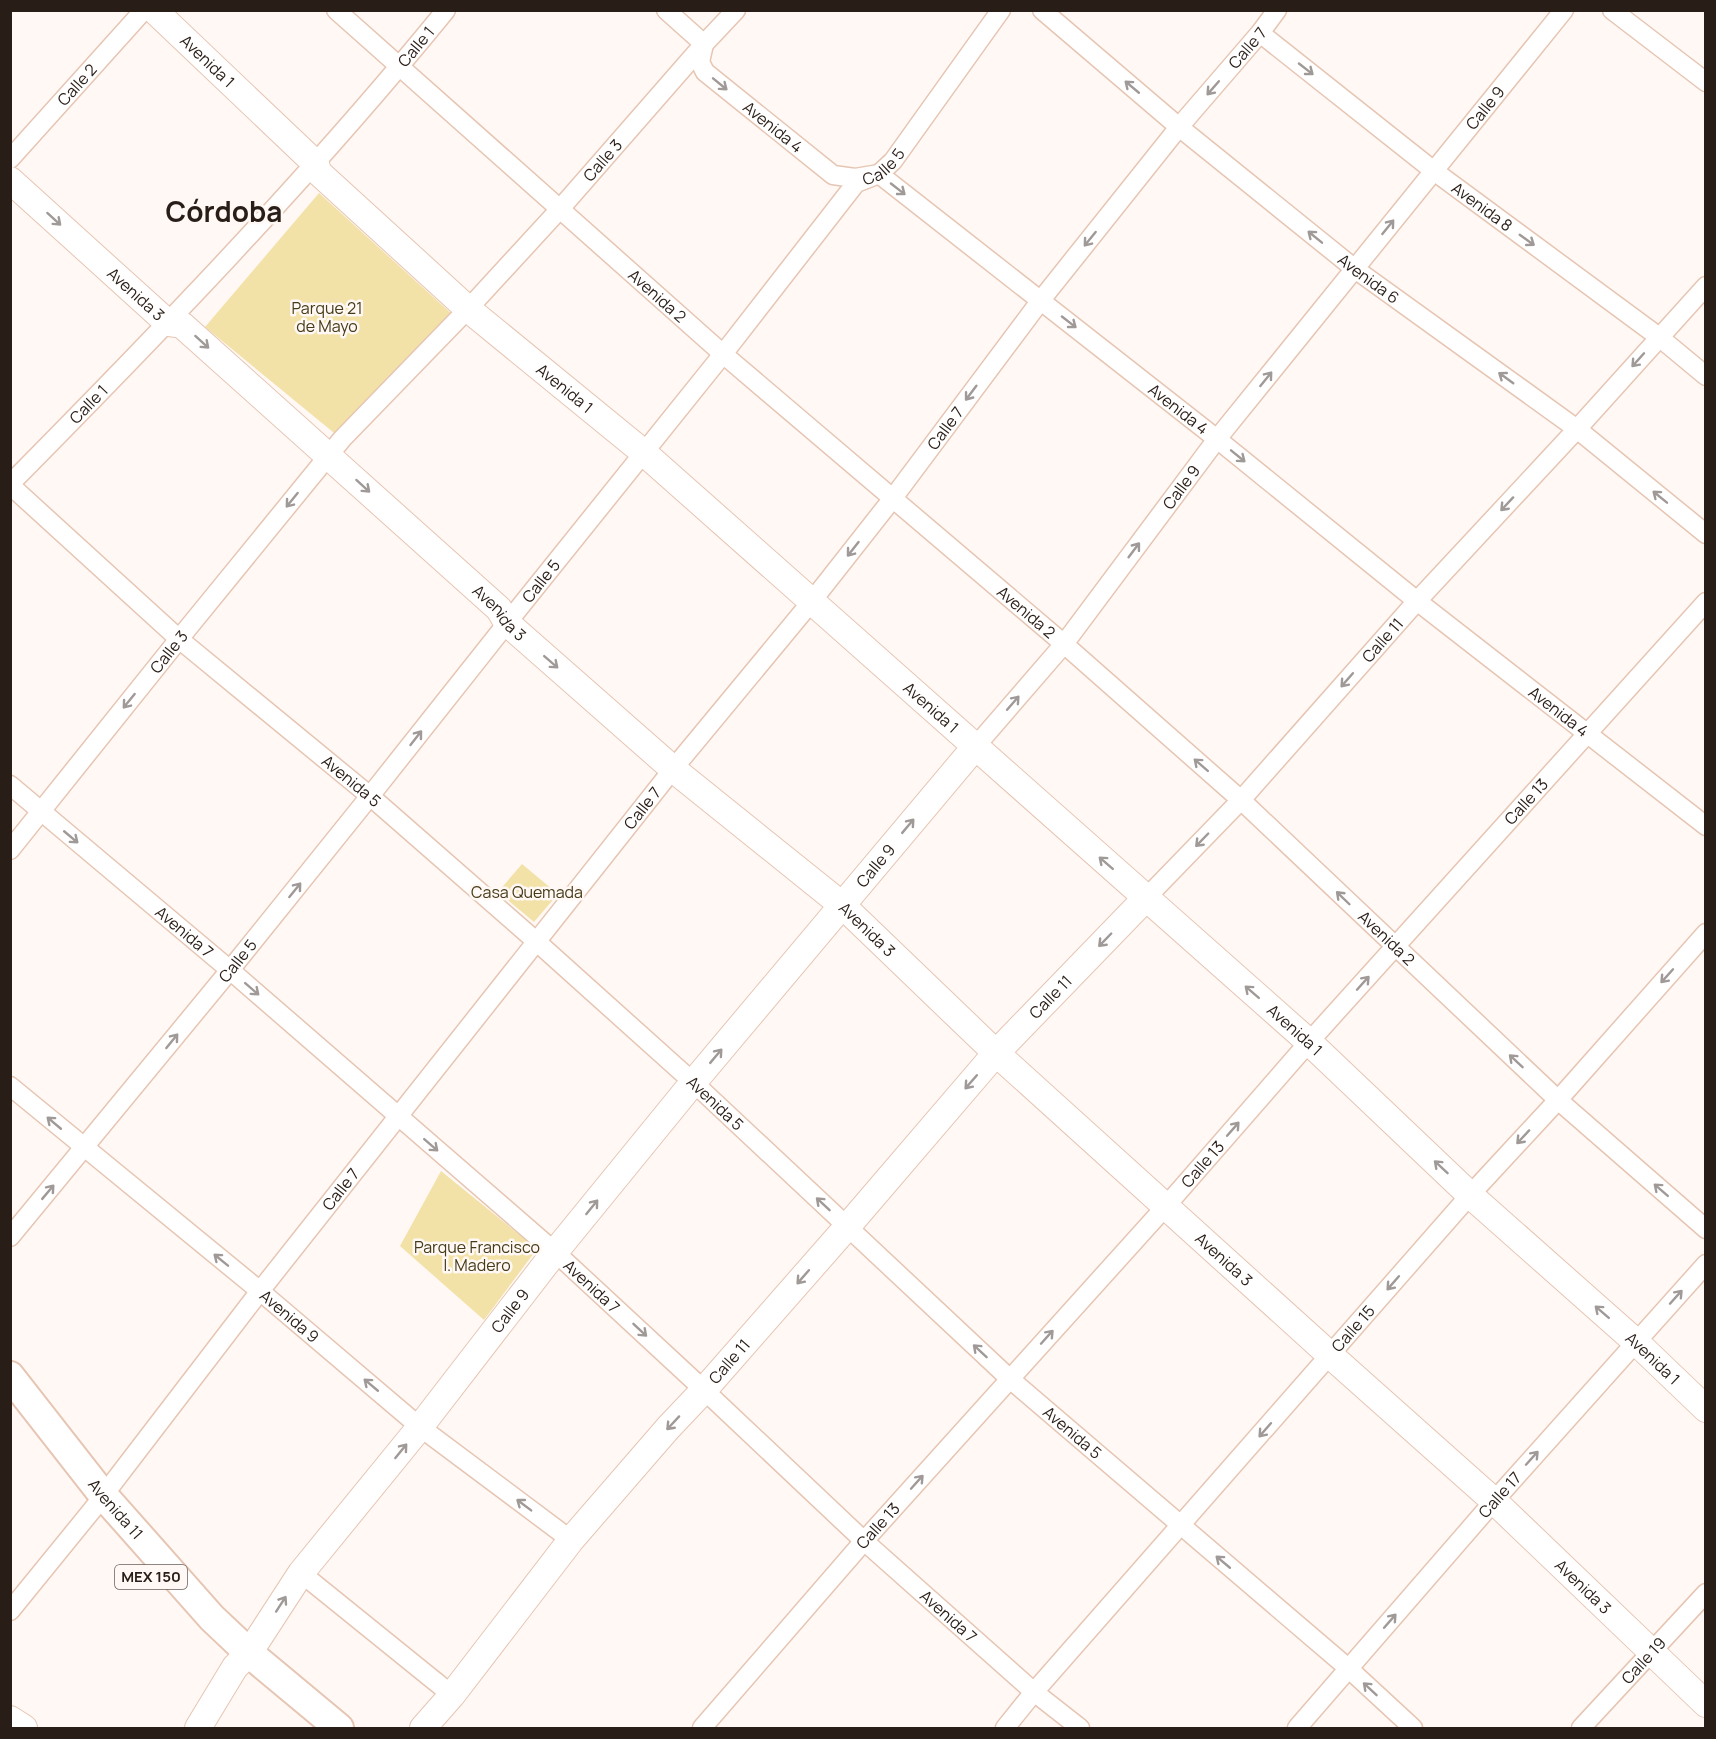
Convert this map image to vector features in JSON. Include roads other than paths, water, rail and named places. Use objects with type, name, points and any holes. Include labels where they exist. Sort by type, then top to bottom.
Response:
[{"type":"main road","name":"Avenida 1","points":[[154,10],[316,164],[318,172],[468,309],[643,452],[1309,1042],[1470,1195],[1636,1342],[1706,1409]]},
{"type":"main road","name":"Avenida 3","points":[[10,180],[168,323],[182,325],[328,454],[499,609],[507,623],[673,769],[842,905],[996,1053],[1494,1501],[1706,1704]]},
{"type":"main road","name":"Calle 9","points":[[198,1728],[301,1573],[420,1427],[555,1252],[975,747]]},
{"type":"main road","name":"Calle 11","points":[[423,1728],[452,1695],[571,1540],[668,1428],[847,1227],[996,1053],[1146,898]]},
{"type":"main road","name":"Avenida 11","points":[[10,1376],[98,1502]]},
{"type":"main road","name":"Avenida 11","points":[[10,1408],[212,1618],[242,1660],[310,1728]]},
{"type":"main road","name":"Avenida 11","points":[[242,1660],[339,1728]]},
{"type":"main road","points":[[10,1719],[24,1728]]},
{"type":"street","name":"Calle 2","points":[[10,159],[144,10]]},
{"type":"street","name":"Avenida 2","points":[[336,10],[723,354],[1064,644],[1241,800],[1557,1100],[1706,1229]]},
{"type":"street","name":"Calle 1","points":[[10,484],[168,323],[316,164],[447,10]]},
{"type":"street","points":[[666,10],[704,44]]},
{"type":"street","name":"Calle 3","points":[[10,850],[328,454],[468,309],[559,210],[736,10]]},
{"type":"street","name":"Calle 5","points":[[10,1237],[370,796],[723,354],[856,183],[879,174],[893,161],[1001,10]]},
{"type":"street","name":"Avenida 6","points":[[1042,10],[1179,127],[1355,268],[1576,429],[1706,534]]},
{"type":"street","name":"Calle 7","points":[[10,1611],[673,769],[812,601],[893,498],[1041,300],[1179,127],[1277,10]]},
{"type":"street","name":"Calle 9","points":[[975,747],[1064,644],[1217,439],[1564,10]]},
{"type":"street","points":[[1612,10],[1706,82]]},
{"type":"street","name":"Avenida 8","points":[[1260,33],[1434,171],[1659,337],[1706,376]]},
{"type":"street","name":"Avenida 4","points":[[704,44],[700,62],[705,72],[833,175],[855,178],[879,174],[1217,439],[1417,601],[1706,826]]},
{"type":"street","name":"Calle 11","points":[[1146,898],[1241,800],[1417,601],[1706,286]]},
{"type":"street","name":"Avenida 5","points":[[10,484],[179,639],[370,796],[537,942],[694,1083],[1010,1379],[1348,1668],[1413,1728]]},
{"type":"street","name":"Calle 13","points":[[702,1728],[864,1541],[1166,1206],[1309,1042],[1706,602]]},
{"type":"street","name":"Avenida 7","points":[[10,785],[230,970],[555,1252],[864,1541],[1034,1692],[1080,1728]]},
{"type":"street","name":"Calle 15","points":[[1005,1728],[1034,1692],[1470,1195],[1706,933]]},
{"type":"street","name":"Avenida 9","points":[[10,1086],[260,1291],[420,1427],[571,1540]]},
{"type":"street","name":"Calle 17","points":[[1296,1728],[1494,1501],[1706,1264]]},
{"type":"street","points":[[301,1573],[452,1695]]},
{"type":"street","name":"Calle 19","points":[[1581,1728],[1706,1593]]},
{"type":"district","name":"Córdoba","points":[[224,212]]},
{"type":"park label","name":"Parque 21 de Mayo","points":[[327,317]]},
{"type":"park label","name":"Casa Quemada","points":[[527,892]]},
{"type":"park label","name":"Parque Francisco I. Madero","points":[[477,1256]]}]
